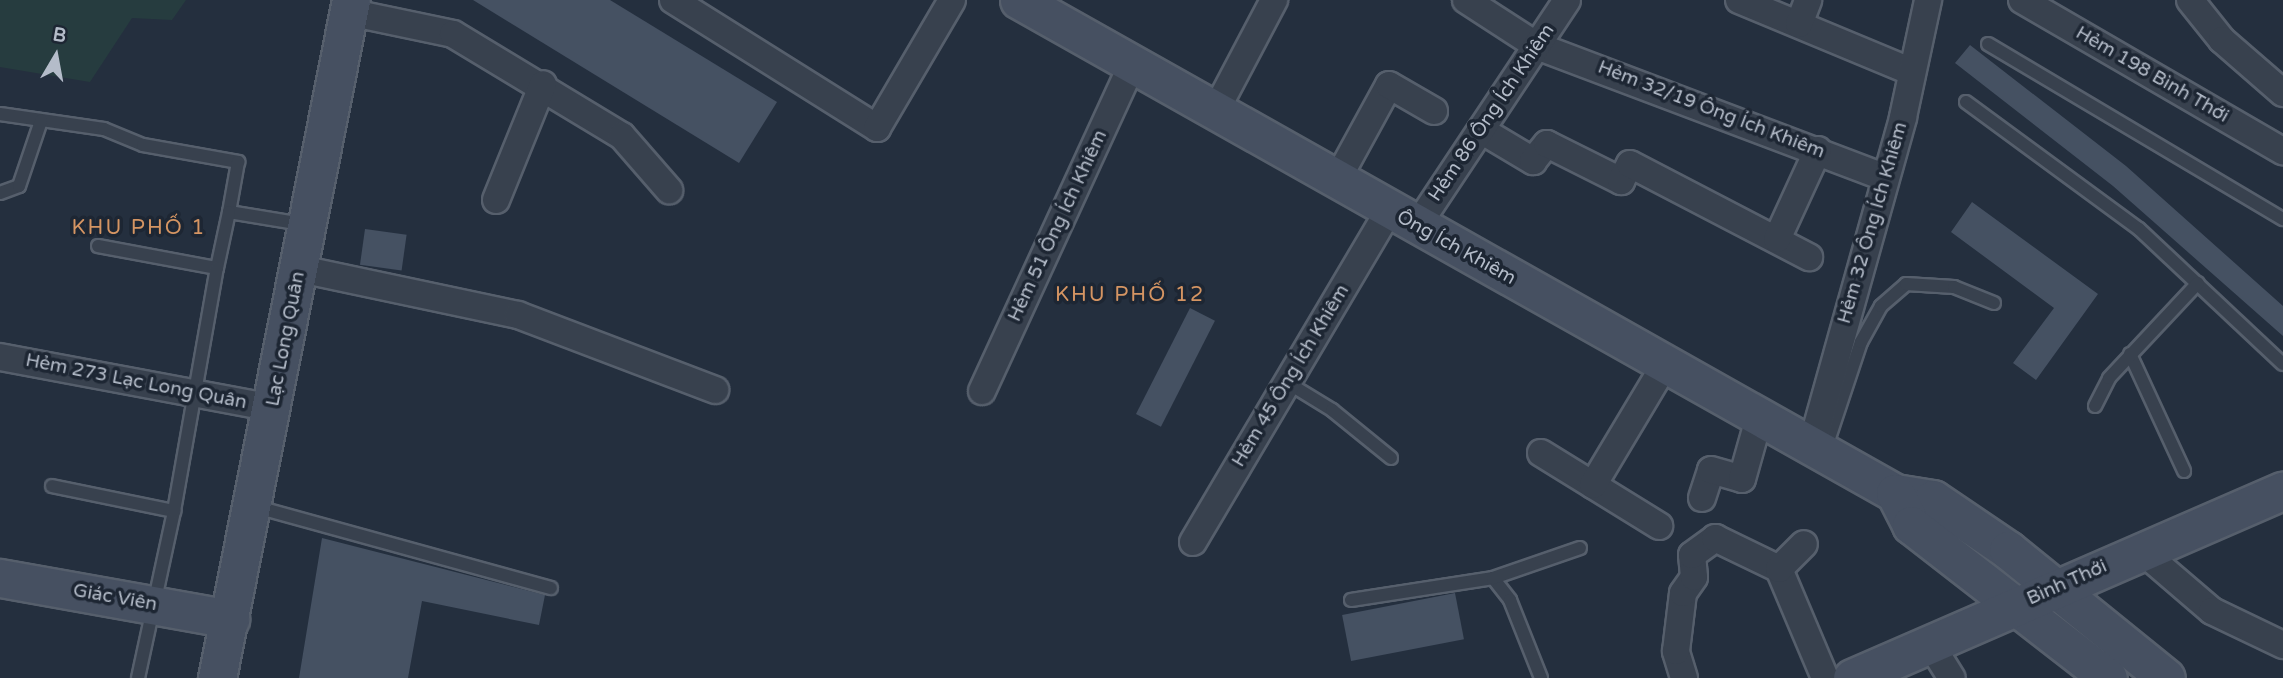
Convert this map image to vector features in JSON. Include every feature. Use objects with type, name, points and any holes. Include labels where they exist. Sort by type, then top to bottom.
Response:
[{"type":"main road","name":"Ông Ích Khiêm","points":[[1019,0],[1895,493],[1933,499],[2053,587],[2166,678]]},
{"type":"main road","name":"Lạc Long Quân","points":[[217,678],[309,226],[349,6]]},
{"type":"main road","name":"Bình Thới","points":[[1867,675],[2053,587],[2283,491]]},
{"type":"main road","points":[[1895,493],[1911,525],[2101,676]]},
{"type":"main road","name":"Giác Viên","points":[[0,578],[230,619]]},
{"type":"street","points":[[673,0],[877,128],[952,0]]},
{"type":"street","name":"Hẻm 32/19 Ông Ích Khiêm","points":[[1466,0],[1537,46],[1884,177]]},
{"type":"street","name":"Hẻm 86 Ông Ích Khiêm","points":[[1403,218],[1481,130],[1567,0]]},
{"type":"street","points":[[1739,0],[1803,12],[1912,72]]},
{"type":"street","name":"Hẻm 32 Ông Ích Khiêm","points":[[1818,448],[1928,0]]},
{"type":"street","name":"Hẻm 198 Bình Thới","points":[[2022,0],[2283,151]]},
{"type":"street","points":[[2190,0],[2260,76],[2283,93]]},
{"type":"street","points":[[1215,112],[1271,1]]},
{"type":"street","points":[[349,6],[453,34],[542,84],[622,136],[669,190]]},
{"type":"street","name":"Hẻm 51 Ông Ích Khiêm","points":[[982,391],[1133,62]]},
{"type":"street","points":[[496,200],[542,84]]},
{"type":"street","points":[[1337,180],[1389,85],[1434,111]]},
{"type":"street","points":[[1481,130],[1533,161],[1547,144],[1621,181],[1630,164],[1809,257]]},
{"type":"street","points":[[1777,239],[1818,150]]},
{"type":"street","name":"Hẻm 45 Ông Ích Khiêm","points":[[1193,542],[1287,383],[1403,218]]},
{"type":"street","points":[[300,269],[518,314],[715,390]]},
{"type":"street","name":"Hẻm 273 Lạc Long Quân","points":[[1,359],[196,390],[272,408]]},
{"type":"street","points":[[1592,485],[1665,363]]},
{"type":"street","points":[[1702,498],[1711,470],[1742,479],[1760,415]]},
{"type":"street","points":[[1541,453],[1659,526]]},
{"type":"street","points":[[1684,678],[1676,651],[1683,593],[1694,577],[1692,555],[1715,538],[1779,569],[1825,678]]},
{"type":"street","points":[[1779,569],[1804,544]]},
{"type":"street","points":[[2142,551],[2212,611],[2283,645]]},
{"type":"street","points":[[1931,645],[1952,678]]},
{"type":"lane","points":[[1988,44],[2283,219]]},
{"type":"lane","points":[[1966,102],[2139,229],[2283,364]]},
{"type":"lane","points":[[0,114],[104,129],[143,145],[239,162],[217,268],[174,511],[151,605],[138,678]]},
{"type":"lane","points":[[0,192],[19,186],[41,121]]},
{"type":"lane","points":[[229,212],[309,226]]},
{"type":"lane","points":[[98,246],[217,268]]},
{"type":"lane","points":[[1818,448],[1861,342],[1881,306],[1897,291],[1906,284],[1954,287],[1994,303]]},
{"type":"lane","points":[[2095,406],[2109,378],[2199,284]]},
{"type":"lane","points":[[2130,354],[2184,471]]},
{"type":"lane","points":[[1287,383],[1332,410],[1391,458]]},
{"type":"lane","points":[[52,486],[174,511]]},
{"type":"lane","points":[[253,506],[551,588]]},
{"type":"lane","points":[[1351,600],[1493,578],[1580,548]]},
{"type":"lane","points":[[1493,578],[1510,600],[1541,678]]},
{"type":"green space","points":[[0,0],[186,0],[172,20],[132,18],[90,82],[0,67]]},
{"type":"building","points":[[473,0],[610,0],[777,102],[739,163]]},
{"type":"building","points":[[1970,45],[2126,166],[2283,306],[2283,336],[2113,186],[1955,63]]},
{"type":"building","points":[[1972,202],[2098,294],[2036,380],[2013,363],[2054,308],[1951,232]]},
{"type":"building","points":[[365,229],[407,235],[402,270],[360,265]]},
{"type":"building","points":[[1190,308],[1215,321],[1161,427],[1136,414]]},
{"type":"building","points":[[322,538],[545,595],[539,625],[422,601],[408,678],[299,678]]},
{"type":"building","points":[[1455,593],[1464,639],[1351,661],[1342,615]]},
{"type":"district","name":"KHU PHỐ 1","points":[[139,228]]},
{"type":"district","name":"KHU PHỐ 12","points":[[1130,295]]}]
